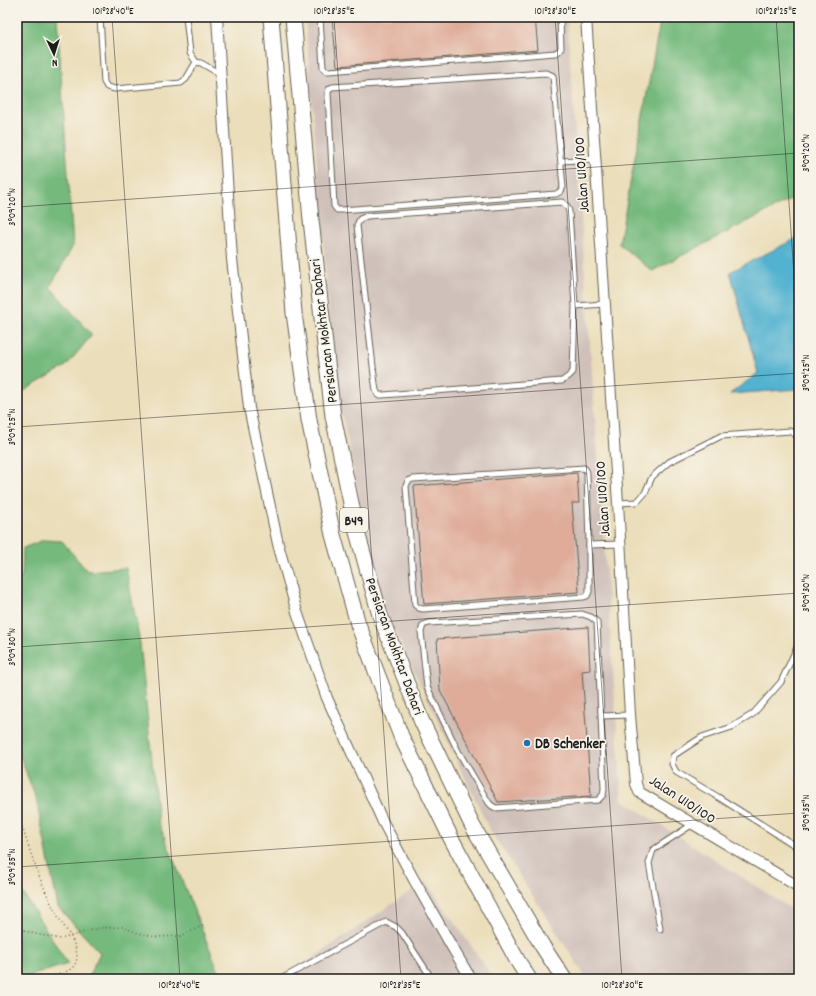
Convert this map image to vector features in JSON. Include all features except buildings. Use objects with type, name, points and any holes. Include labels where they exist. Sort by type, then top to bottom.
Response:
[{"type":"main road","name":"Persiaran Mokhtar Dahari","points":[[271,17],[294,313],[309,420],[333,535],[358,624],[401,736],[452,840],[517,960],[529,979]]},
{"type":"main road","name":"Persiaran Mokhtar Dahari","points":[[293,17],[310,220],[333,416],[357,532],[380,615],[422,722],[472,825],[543,947],[564,979]]},
{"type":"street","points":[[217,17],[232,258],[249,408],[278,544],[297,612],[327,698],[383,822],[428,906],[472,979]]},
{"type":"street","name":"Jalan U10/100","points":[[586,17],[618,504],[630,715],[636,784],[639,792],[799,887]]},
{"type":"lane","points":[[100,17],[104,82],[107,87],[115,89],[181,83],[186,79],[196,62]]},
{"type":"lane","points":[[186,17],[190,53],[196,62],[201,63],[221,75]]},
{"type":"lane","points":[[320,17],[323,68],[326,71],[329,71],[555,53],[561,48],[560,17]]},
{"type":"lane","points":[[545,73],[549,74],[553,76],[561,161],[563,187],[561,191],[556,194],[337,210],[334,206],[329,89],[332,87],[545,73]]},
{"type":"lane","points":[[561,161],[595,159]]},
{"type":"lane","points":[[562,202],[567,206],[569,211],[574,306],[573,372],[562,381],[383,396],[378,395],[375,384],[358,225],[360,218],[367,216],[562,202]]},
{"type":"lane","points":[[574,306],[605,304]]},
{"type":"lane","points":[[618,504],[637,502],[645,493],[652,477],[669,462],[721,436],[790,431],[799,437]]},
{"type":"lane","points":[[584,468],[587,473],[590,545],[589,592],[587,596],[423,609],[419,608],[416,605],[415,597],[406,486],[408,481],[413,479],[584,468]]},
{"type":"lane","points":[[590,545],[620,544]]},
{"type":"lane","points":[[582,614],[591,617],[597,622],[601,716],[604,789],[603,795],[598,800],[496,808],[492,806],[458,751],[427,687],[421,632],[423,625],[429,623],[582,614]]},
{"type":"lane","points":[[799,643],[781,682],[753,714],[732,727],[702,737],[673,756],[672,764],[676,772],[799,848]]},
{"type":"lane","points":[[601,716],[630,715]]},
{"type":"lane","points":[[660,929],[649,864],[653,850],[693,824]]},
{"type":"lane","points":[[281,979],[386,922],[396,927],[402,933],[432,979]]},
{"type":"path","points":[[17,812],[37,872],[58,916],[71,936],[77,952],[76,964],[68,972],[44,979]]},
{"type":"path","points":[[17,927],[31,933],[61,939],[99,928],[122,928],[138,934],[156,937],[181,936],[204,925]]},
{"type":"shaded area","points":[[305,17],[567,17],[622,800],[799,914],[799,979],[587,979],[490,830],[381,602],[334,376]]},
{"type":"shaded area","points":[[426,881],[494,979],[282,979]]},
{"type":"green space","points":[[17,17],[57,17],[73,246],[50,287],[92,335],[66,366],[17,395]]},
{"type":"green space","points":[[661,17],[799,17],[799,195],[652,271],[619,244]]},
{"type":"green space","points":[[44,540],[62,541],[87,571],[126,568],[140,643],[158,821],[219,972],[212,979],[87,979],[100,953],[58,907],[36,799],[17,748],[17,695],[22,661],[17,641],[17,587],[22,575],[23,548]]},
{"type":"green space","points":[[17,884],[68,964],[20,979],[17,979]]},
{"type":"water","points":[[799,237],[799,389],[730,394],[758,373],[730,272]]},
{"type":"place","name":"DB Schenker","points":[[527,743]]}]
